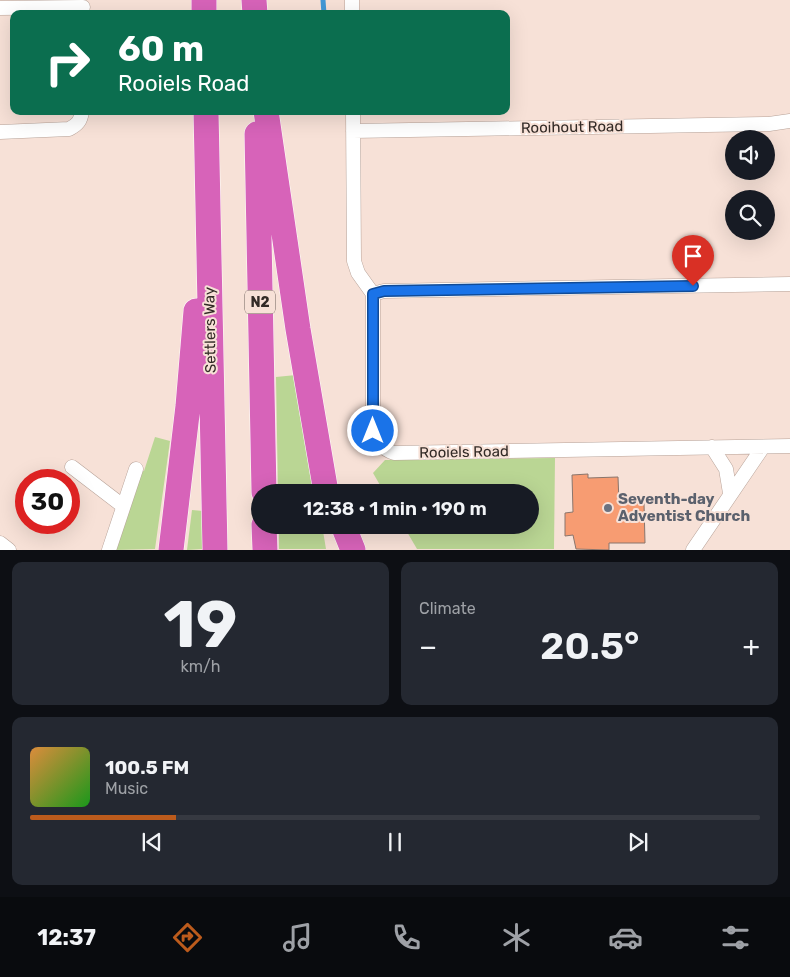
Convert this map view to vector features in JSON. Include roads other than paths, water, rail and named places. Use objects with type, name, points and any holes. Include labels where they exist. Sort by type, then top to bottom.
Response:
[{"type":"highway","name":"Settlers Way","points":[[206,115],[215,550]]},
{"type":"highway","name":"N2","points":[[256,115],[264,484]]},
{"type":"highway","points":[[267,115],[298,329],[325,484]]},
{"type":"highway","points":[[171,550],[188,406],[207,177]]},
{"type":"highway","points":[[322,466],[328,484]]},
{"type":"highway","points":[[264,534],[265,550]]},
{"type":"highway","points":[[334,534],[337,550]]},
{"type":"highway","points":[[347,534],[353,550]]},
{"type":"street","points":[[0,8],[83,7]]},
{"type":"street","points":[[0,132],[69,129],[76,125],[82,115]]},
{"type":"street","points":[[353,115],[354,261],[358,273],[373,294],[384,291],[790,284]]},
{"type":"street","name":"Rooihout Road","points":[[353,131],[768,124],[790,121]]},
{"type":"street","name":"Rooiels Road","points":[[373,294],[373,431],[379,443],[394,453],[790,446]]},
{"type":"street","points":[[693,550],[763,446]]},
{"type":"street","points":[[712,448],[726,469],[730,493]]},
{"type":"street","points":[[72,467],[123,506]]},
{"type":"street","points":[[109,550],[136,469]]},
{"type":"street","points":[[0,543],[9,550]]},
{"type":"waterway","points":[[323,0],[324,10]]},
{"type":"place","name":"Seventh-day Adventist Church","points":[[608,508]]}]
